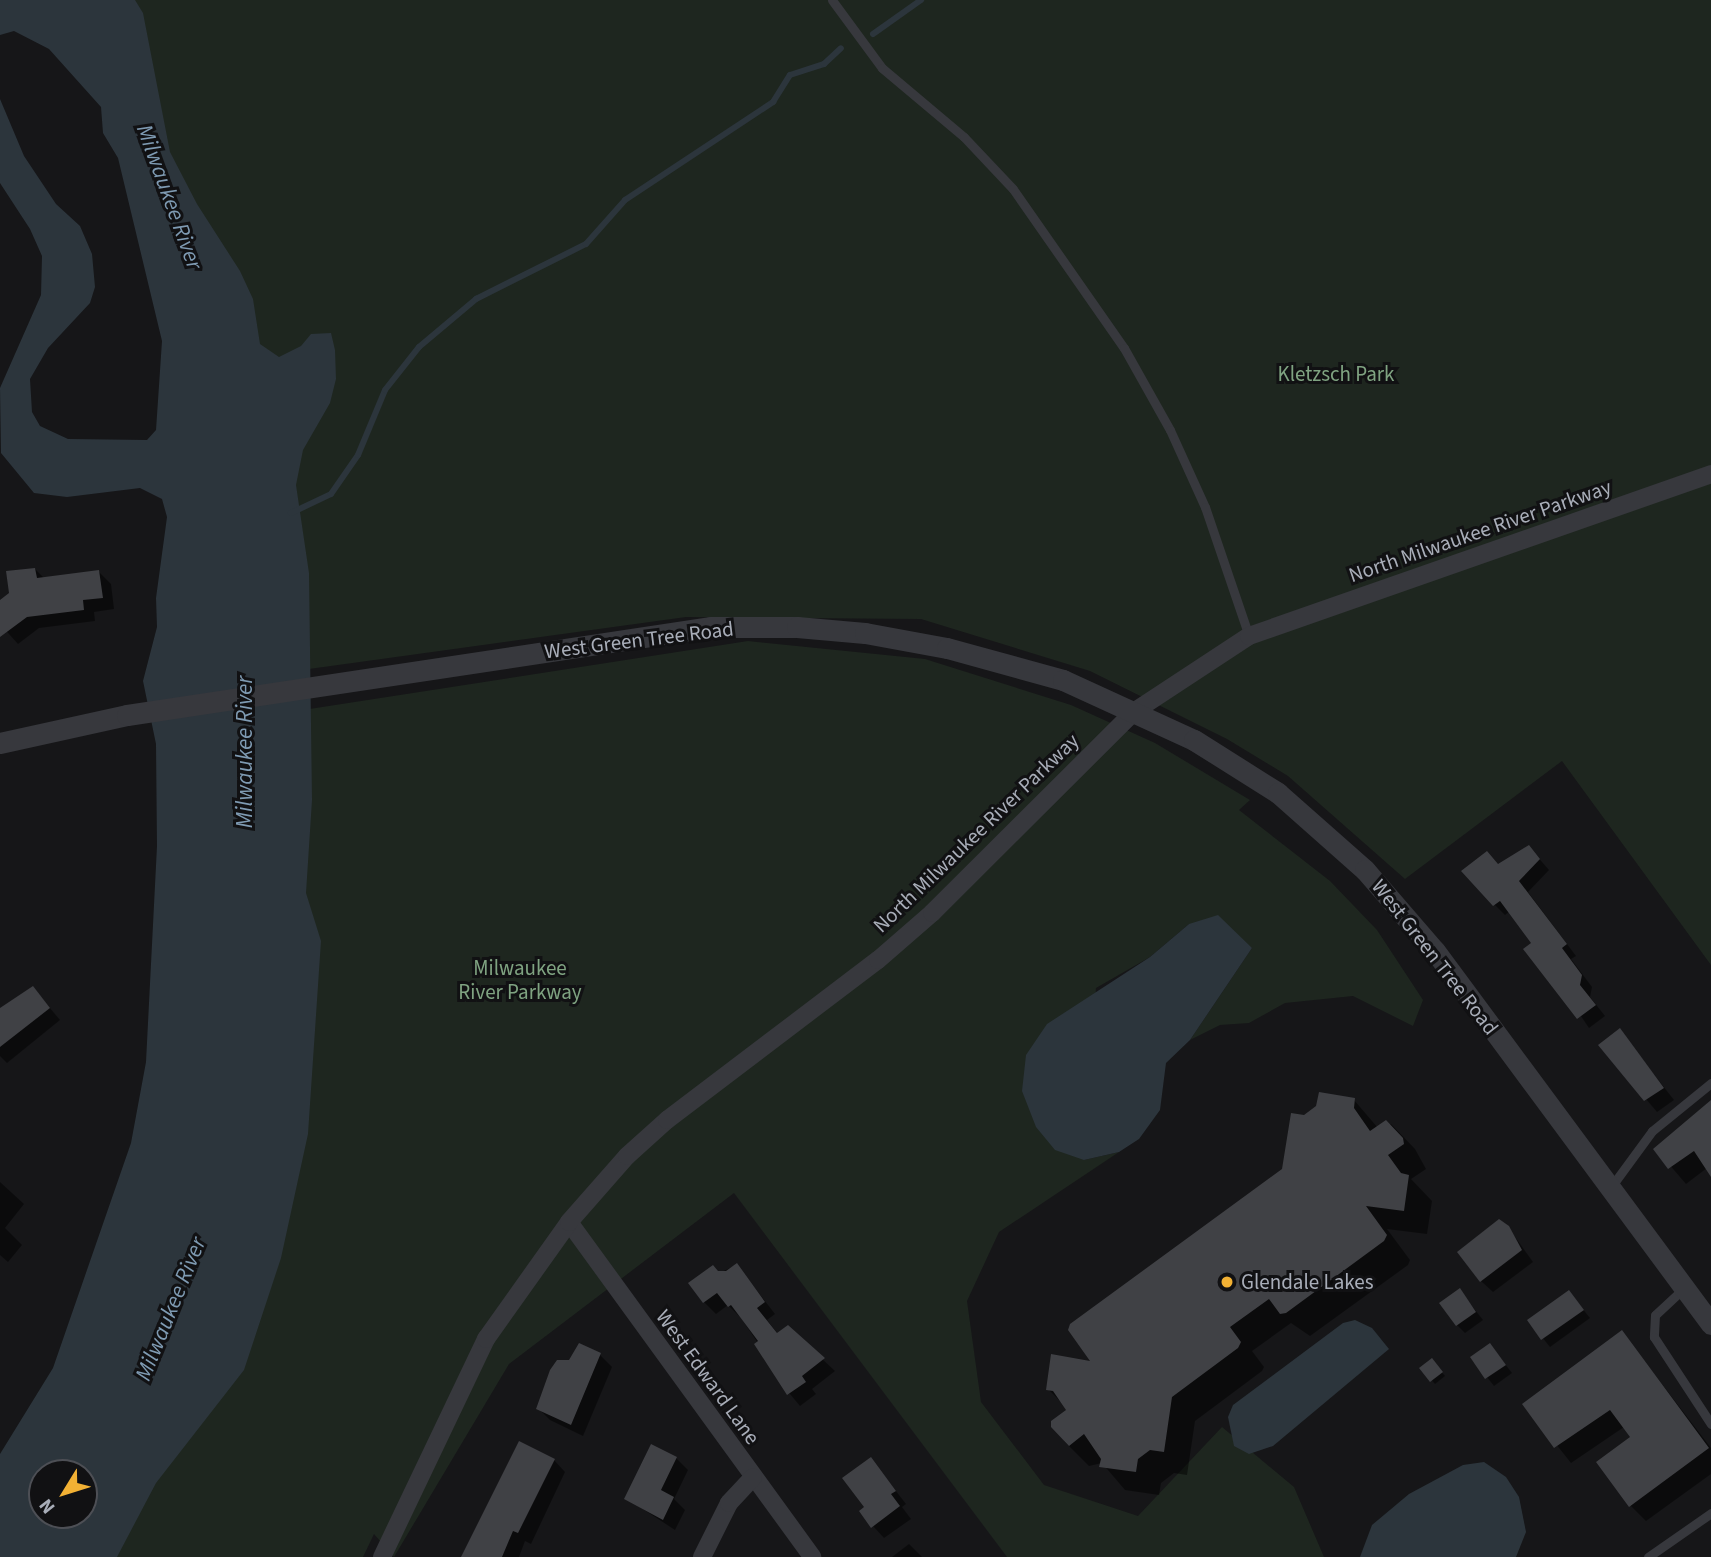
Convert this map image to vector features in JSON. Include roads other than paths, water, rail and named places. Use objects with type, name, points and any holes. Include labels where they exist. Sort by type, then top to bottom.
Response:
[{"type":"street","name":"North Milwaukee River Parkway","points":[[382,1557],[486,1339],[569,1222],[667,1119],[878,960],[932,913],[1135,711],[1249,636],[1711,474]]},
{"type":"street","name":"West Green Tree Road","points":[[0,743],[127,715],[635,636],[711,627],[797,627],[947,648],[1063,680],[1194,740],[1278,793],[1366,870],[1410,919],[1711,1324]]},
{"type":"street","name":"West Edward Lane","points":[[569,1222],[812,1557]]},
{"type":"street","points":[[702,1557],[729,1503],[753,1477]]},
{"type":"lane","points":[[832,0],[882,68],[964,137],[1013,189],[1124,348],[1170,430],[1209,518],[1249,636]]},
{"type":"lane","points":[[1610,1188],[1652,1130],[1711,1083]]},
{"type":"lane","points":[[1684,1287],[1655,1315],[1654,1338],[1711,1424]]},
{"type":"lane","points":[[1648,1557],[1711,1513]]},
{"type":"water","name":"Milwaukee River","points":[[0,0],[135,0],[143,13],[170,152],[197,204],[240,271],[253,299],[260,344],[279,357],[301,346],[311,334],[331,333],[335,350],[336,379],[330,403],[303,450],[296,485],[309,573],[312,800],[306,893],[321,941],[308,1134],[281,1258],[244,1370],[156,1483],[117,1557],[0,1557],[0,1454],[53,1368],[131,1143],[146,1062],[157,846],[156,744],[143,681],[157,627],[156,598],[167,517],[162,499],[140,488],[67,497],[34,493],[1,453],[0,388],[41,295],[42,256],[30,229],[0,183],[0,99],[24,156],[56,204],[80,226],[92,254],[95,287],[90,303],[48,348],[30,379],[32,412],[40,426],[68,439],[147,440],[156,430],[162,341],[118,158],[103,133],[101,107],[49,49],[14,31],[0,35]]},
{"type":"water","points":[[1218,915],[1252,948],[1190,1040],[1166,1063],[1160,1110],[1139,1139],[1119,1152],[1084,1160],[1055,1150],[1036,1127],[1022,1091],[1026,1055],[1047,1024],[1150,957],[1189,924]]},
{"type":"water","points":[[1355,1320],[1372,1328],[1389,1349],[1273,1446],[1249,1454],[1234,1446],[1228,1417],[1233,1405],[1343,1323]]},
{"type":"water","points":[[1484,1462],[1506,1477],[1519,1497],[1526,1532],[1516,1557],[1360,1557],[1372,1525],[1409,1494],[1463,1465]]},
{"type":"waterway","points":[[873,34],[921,0]]},
{"type":"waterway","points":[[291,513],[331,494],[358,455],[385,390],[419,347],[476,299],[586,244],[625,200],[773,102],[790,75],[824,64],[841,48]]},
{"type":"place","name":"Glendale Lakes","points":[[1227,1282]]},
{"type":"park label","name":"Kletzsch Park","points":[[1336,374]]},
{"type":"park label","name":"Milwaukee River Parkway","points":[[520,980]]}]
